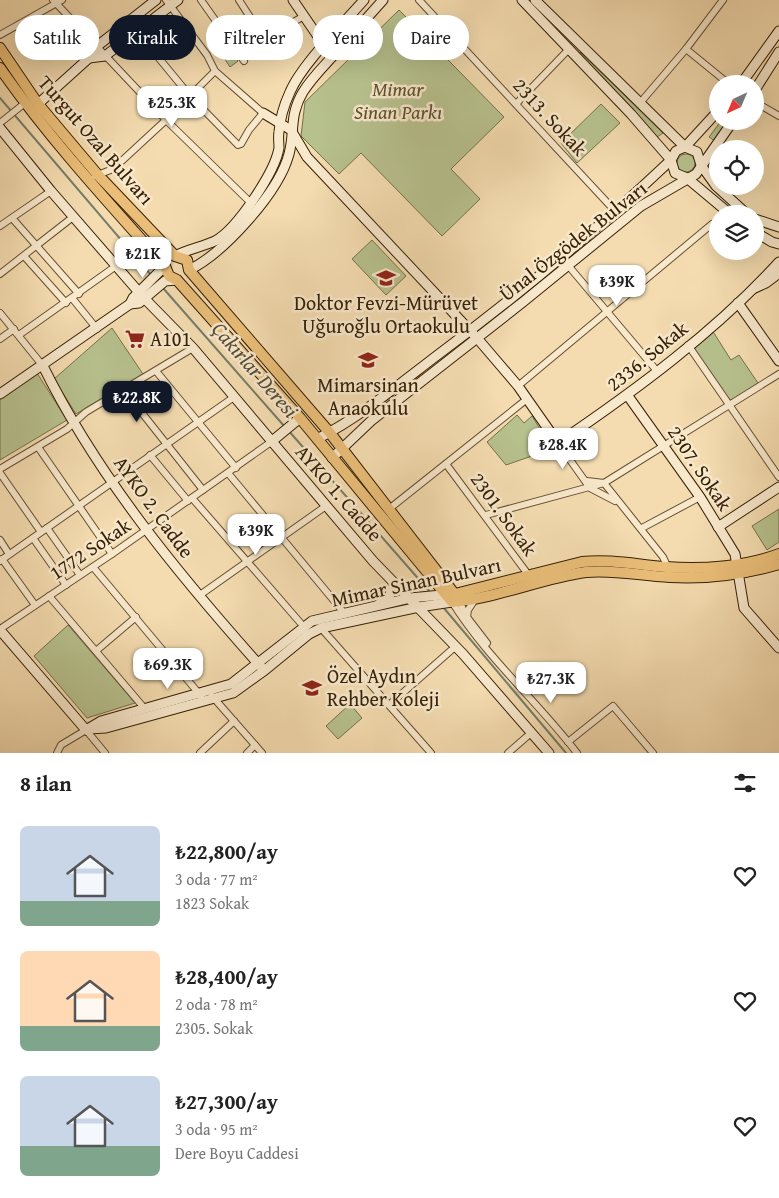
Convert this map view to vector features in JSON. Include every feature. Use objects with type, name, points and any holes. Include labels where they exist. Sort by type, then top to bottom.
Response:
[{"type":"main road","name":"Turgut Ozal Bulvarı","points":[[0,48],[38,104],[93,177],[99,191],[159,278],[168,276],[177,280],[300,418],[451,598]]},
{"type":"main road","name":"Turgut Ozal Bulvarı","points":[[0,68],[21,107],[93,177],[106,183],[176,256],[187,260],[189,270],[330,432],[389,509],[451,598]]},
{"type":"main road","points":[[159,278],[170,259],[176,256]]},
{"type":"main road","points":[[177,280],[186,277],[189,270]]},
{"type":"main road","name":"Mimar Sinan Bulvarı","points":[[738,568],[779,554]]},
{"type":"main road","name":"Mimar Sinan Bulvarı","points":[[451,598],[476,598],[582,562],[600,560],[669,572],[779,564]]},
{"type":"main road","name":"Mimar Sinan Bulvarı","points":[[451,598],[532,580]]},
{"type":"street","points":[[0,34],[54,2],[62,0]]},
{"type":"street","points":[[99,46],[156,0]]},
{"type":"street","points":[[201,0],[244,61]]},
{"type":"street","points":[[238,0],[264,39],[304,16]]},
{"type":"street","points":[[293,0],[313,29]]},
{"type":"street","points":[[351,15],[364,0]]},
{"type":"street","points":[[370,15],[383,0]]},
{"type":"street","name":"2313. Sokak","points":[[419,0],[616,212]]},
{"type":"street","points":[[522,0],[631,114],[671,160],[675,173],[687,178],[719,205]]},
{"type":"street","points":[[535,0],[685,147],[697,152],[701,165],[716,186],[737,205]]},
{"type":"street","points":[[640,103],[686,49],[722,0]]},
{"type":"street","points":[[54,2],[66,15]]},
{"type":"street","points":[[156,15],[172,2],[215,70],[263,113],[291,130],[307,157],[477,338],[518,386],[578,473],[587,481],[590,488],[618,502]]},
{"type":"street","points":[[748,75],[779,31]]},
{"type":"street","points":[[686,49],[718,75]]},
{"type":"street","points":[[516,104],[568,50]]},
{"type":"street","points":[[99,51],[166,120],[254,206]]},
{"type":"street","points":[[764,76],[779,52]]},
{"type":"street","points":[[99,57],[109,53]]},
{"type":"street","points":[[38,104],[87,60]]},
{"type":"street","points":[[160,60],[190,96],[238,145],[243,142],[249,130],[263,113]]},
{"type":"street","points":[[176,256],[214,241],[254,206],[279,147],[280,122],[290,90],[313,60]]},
{"type":"street","points":[[189,270],[216,254],[283,170],[290,154],[291,130],[302,93],[330,60]]},
{"type":"street","points":[[99,191],[106,183],[113,169],[166,120],[215,70]]},
{"type":"street","points":[[0,123],[21,107]]},
{"type":"street","points":[[764,107],[779,116]]},
{"type":"street","points":[[263,113],[278,136],[307,157]]},
{"type":"street","name":"Ünal Özgödek Bulvarı","points":[[317,439],[350,422],[470,332],[616,212],[671,160],[676,151],[685,147],[709,122]]},
{"type":"street","name":"AYKO 1. Cadde","points":[[0,128],[73,217],[141,295],[193,348],[326,506],[394,583],[410,598],[423,606],[548,753]]},
{"type":"street","name":"Ünal Özgödek Bulvarı","points":[[332,458],[371,421],[641,206],[696,174],[726,130]]},
{"type":"street","points":[[93,177],[113,169]]},
{"type":"street","points":[[1,222],[12,218],[51,191]]},
{"type":"street","points":[[2,270],[24,256],[73,217]]},
{"type":"street","points":[[12,218],[79,294]]},
{"type":"street","points":[[764,222],[779,227]]},
{"type":"street","points":[[518,386],[709,226]]},
{"type":"street","points":[[764,237],[779,244]]},
{"type":"street","points":[[24,256],[66,304]]},
{"type":"street","points":[[561,257],[657,371]]},
{"type":"street","name":"2336. Sokak","points":[[558,443],[628,396],[738,303],[779,262]]},
{"type":"street","points":[[19,335],[66,304],[116,266]]},
{"type":"street","name":"2336. Sokak","points":[[753,289],[766,283],[779,273]]},
{"type":"street","points":[[0,394],[97,329],[130,304],[139,303],[141,295],[159,278],[177,280]]},
{"type":"street","points":[[72,298],[97,329]]},
{"type":"street","points":[[738,303],[779,361]]},
{"type":"street","name":"AYKO 2. Cadde","points":[[0,313],[43,366],[74,421],[79,434],[112,482],[200,595],[262,667]]},
{"type":"street","points":[[0,339],[14,329]]},
{"type":"street","points":[[688,346],[779,477]]},
{"type":"street","points":[[0,469],[67,429],[74,421],[124,389],[193,348]]},
{"type":"street","points":[[156,371],[236,468]]},
{"type":"street","points":[[486,515],[604,483],[731,406],[779,374]]},
{"type":"street","points":[[124,389],[203,490]]},
{"type":"street","name":"2307. Sokak","points":[[628,396],[700,497],[718,527],[738,568],[744,608],[779,648]]},
{"type":"street","points":[[35,605],[1,560],[234,397]]},
{"type":"street","points":[[389,509],[527,399]]},
{"type":"street","points":[[271,442],[300,418]]},
{"type":"street","name":"1772 Sokak","points":[[0,630],[228,474],[271,442]]},
{"type":"street","points":[[38,447],[112,554]]},
{"type":"street","points":[[150,455],[304,627]]},
{"type":"street","name":"2301. Sokak","points":[[446,464],[486,515],[532,580]]},
{"type":"street","points":[[0,474],[41,532]]},
{"type":"street","points":[[228,474],[345,614]]},
{"type":"street","points":[[587,481],[604,483],[618,502],[642,528],[669,572]]},
{"type":"street","points":[[718,527],[779,487]]},
{"type":"street","points":[[642,528],[700,497]]},
{"type":"street","points":[[200,595],[326,506]]},
{"type":"street","points":[[47,528],[80,575]]},
{"type":"street","points":[[33,538],[66,585]]},
{"type":"street","points":[[0,540],[9,554]]},
{"type":"street","points":[[93,567],[136,618],[262,753]]},
{"type":"street","points":[[376,606],[388,597],[393,590],[394,583]]},
{"type":"street","points":[[49,596],[145,709]]},
{"type":"street","name":"Mimar Sinan Bulvarı","points":[[56,753],[61,745],[101,721],[145,709],[207,696],[232,693],[304,627],[312,622],[410,598],[451,598]]},
{"type":"street","points":[[451,598],[507,670]]},
{"type":"street","points":[[451,598],[476,637],[507,670],[577,753]]},
{"type":"street","name":"Mimar Sinan Bulvarı","points":[[262,667],[309,634],[321,628],[451,598]]},
{"type":"street","points":[[467,617],[468,610],[476,598]]},
{"type":"street","points":[[96,651],[136,618]]},
{"type":"street","points":[[321,628],[431,753]]},
{"type":"street","points":[[0,630],[105,753]]},
{"type":"street","points":[[389,705],[456,646]]},
{"type":"street","name":"Mimar Sinan Bulvarı","points":[[86,730],[106,728],[207,696]]},
{"type":"street","points":[[568,742],[612,706],[653,753]]},
{"type":"street","points":[[200,753],[234,721]]},
{"type":"street","points":[[508,753],[531,733]]},
{"type":"street","points":[[247,753],[255,745]]},
{"type":"green space","name":"Mimar Sinan Parkı","points":[[399,10],[404,15],[394,15]]},
{"type":"green space","name":"Mimar Sinan Parkı","points":[[393,16],[393,60],[448,60],[504,117],[451,169],[480,199],[442,236],[361,153],[339,174],[301,136],[305,102],[348,60],[383,60],[383,26]]},
{"type":"green space","points":[[580,52],[663,133],[657,137],[578,54]]},
{"type":"green space","points":[[225,60],[237,60],[238,61],[230,67]]},
{"type":"green space","points":[[601,104],[620,123],[577,163],[561,143]]},
{"type":"green space","points":[[714,130],[723,130],[716,140],[709,137]]},
{"type":"green space","points":[[686,154],[692,157],[695,163],[692,169],[686,172],[680,169],[677,163],[680,157]]},
{"type":"green space","points":[[372,240],[406,276],[386,295],[352,259]]},
{"type":"green space","points":[[112,328],[143,374],[76,414],[54,379]]},
{"type":"green space","points":[[712,330],[731,360],[739,355],[758,383],[734,399],[729,400],[694,349],[694,345]]},
{"type":"green space","points":[[37,373],[67,420],[0,460],[0,396]]},
{"type":"green space","points":[[517,415],[524,423],[532,416],[552,449],[506,465],[487,442]]},
{"type":"green space","points":[[779,509],[779,542],[767,550],[752,526]]},
{"type":"green space","points":[[68,625],[135,703],[87,718],[34,656]]},
{"type":"green space","points":[[350,704],[362,718],[338,739],[326,726]]},
{"type":"waterway","name":"Çakırlar Deresi","points":[[0,98],[151,275]]},
{"type":"waterway","name":"Çakırlar Deresi","points":[[163,288],[285,427]]},
{"type":"waterway","name":"Çakırlar Deresi","points":[[288,430],[430,592]]},
{"type":"waterway","name":"Çakırlar Deresi","points":[[443,607],[566,753]]},
{"type":"place","name":"Doktor Fevzi-Mürüvet Uğuroğlu Ortaokulu","points":[[386,278]]},
{"type":"place","name":"A101","points":[[135,339]]},
{"type":"place","name":"Mimarsinan Anaokulu","points":[[368,360]]},
{"type":"place","name":"Özel Aydın Rehber Koleji","points":[[312,688]]}]
